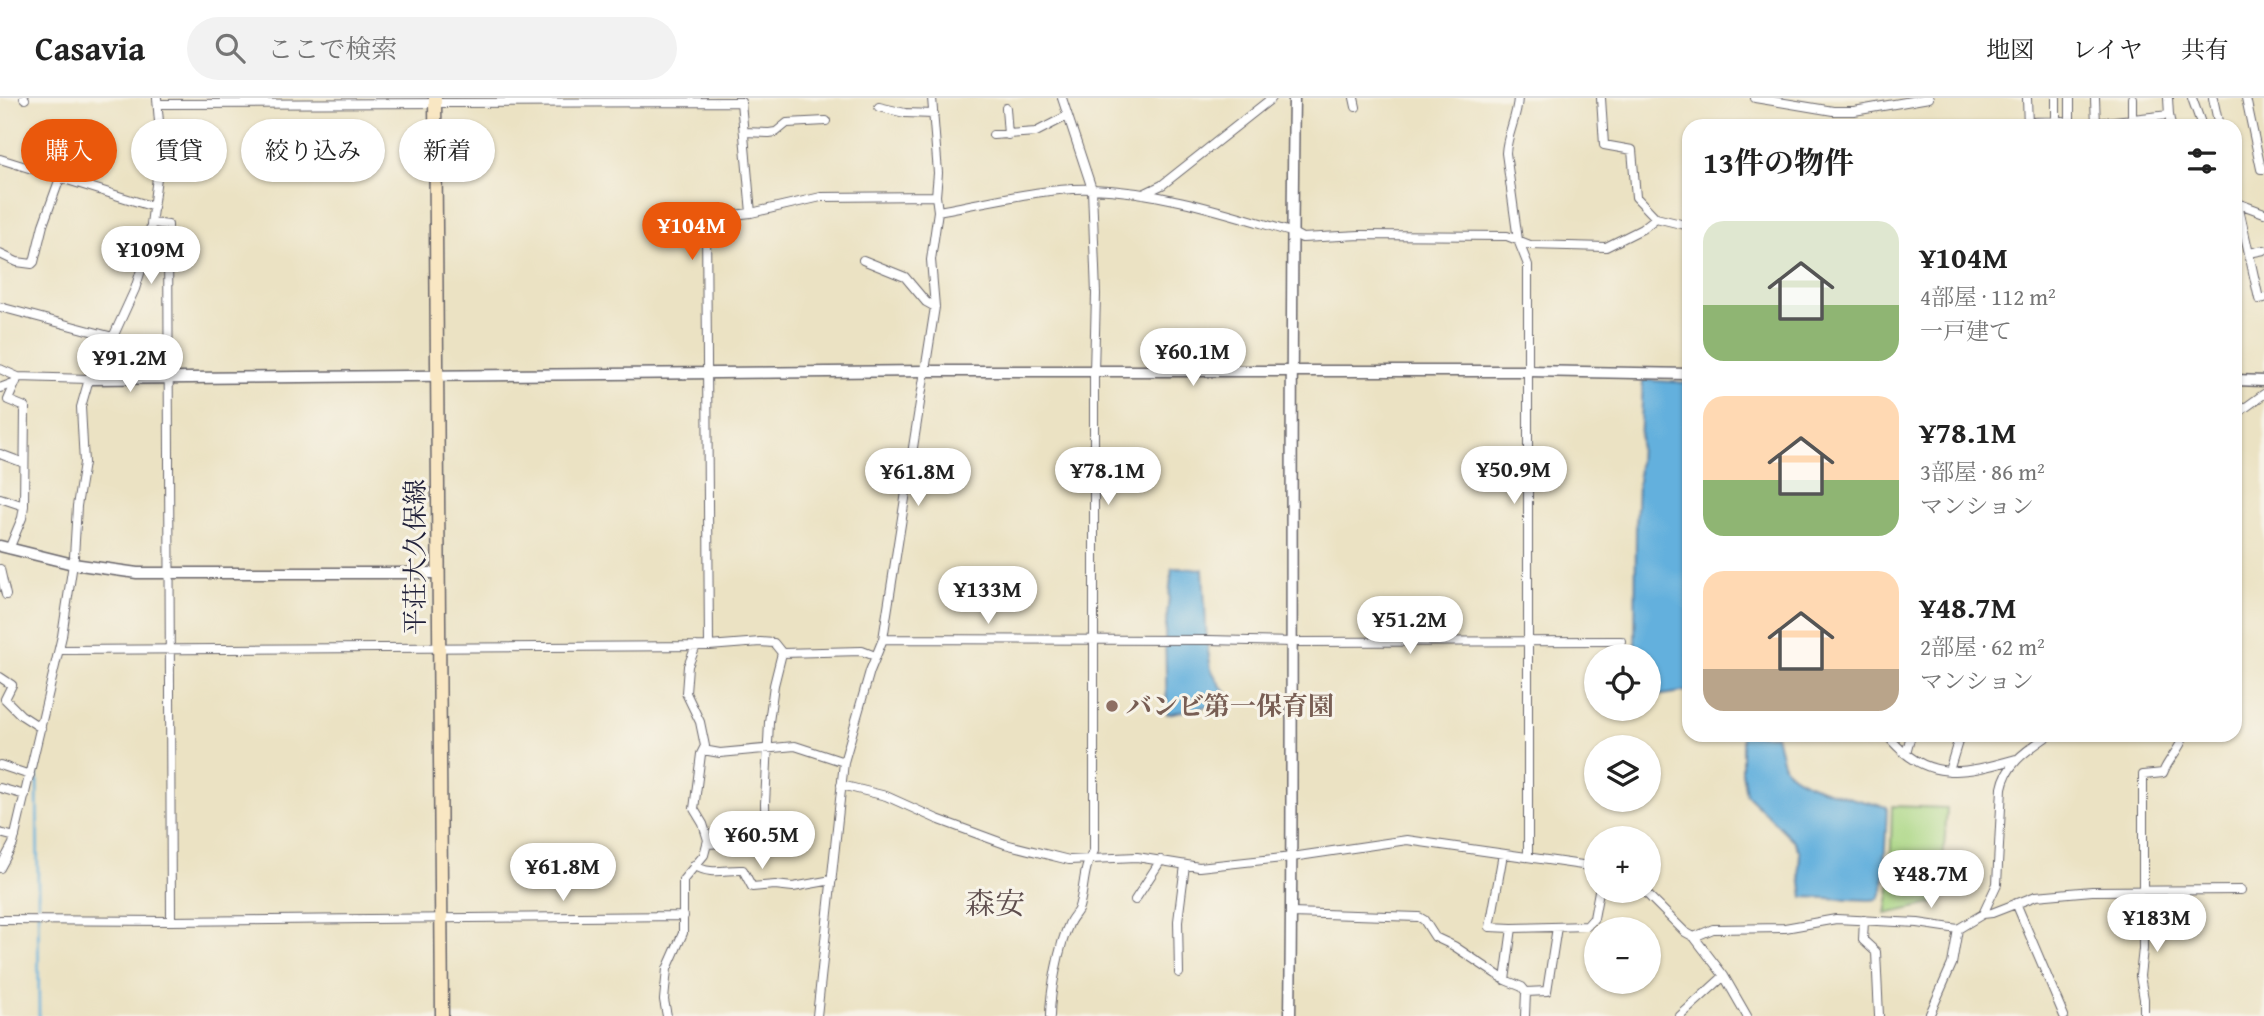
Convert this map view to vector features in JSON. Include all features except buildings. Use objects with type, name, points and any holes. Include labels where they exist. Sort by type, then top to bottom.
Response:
[{"type":"main road","name":"平荘大久保線","points":[[435,101],[442,1016]]},
{"type":"street","points":[[817,1016],[844,762],[875,656],[883,639],[935,307],[931,260],[938,211],[938,173],[932,98]]},
{"type":"street","points":[[1050,1016],[1050,1001],[1058,963],[1069,924],[1077,910],[1088,859],[1094,852],[1096,294],[1091,189],[1062,98]]},
{"type":"street","points":[[1143,194],[1162,185],[1272,98]]},
{"type":"street","points":[[1290,1016],[1294,98]]},
{"type":"street","points":[[1518,98],[1517,114],[1507,140],[1506,153],[1518,240],[1528,265],[1528,857]]},
{"type":"street","points":[[1601,98],[1604,145],[1632,150],[1636,197],[1656,218],[1682,224]]},
{"type":"street","points":[[1755,98],[1833,111],[1854,111],[1929,98]]},
{"type":"street","points":[[1814,108],[1815,98]]},
{"type":"street","points":[[2027,98],[2028,119]]},
{"type":"street","points":[[2056,98],[2062,119]]},
{"type":"street","points":[[2064,119],[2070,98]]},
{"type":"street","points":[[2095,98],[2096,119]]},
{"type":"street","points":[[2132,98],[2132,119],[2169,115]]},
{"type":"street","points":[[2168,98],[2170,119]]},
{"type":"street","points":[[2192,98],[2200,119]]},
{"type":"street","points":[[2213,98],[2218,119]]},
{"type":"street","points":[[2246,98],[2261,169],[2264,169]]},
{"type":"street","points":[[0,868],[15,837],[59,650],[73,565],[77,506],[84,463],[81,407],[89,379],[113,337],[135,289],[148,248],[161,146],[158,101],[741,102],[751,213]]},
{"type":"street","points":[[879,107],[905,113],[934,114]]},
{"type":"street","points":[[1006,108],[1008,135]]},
{"type":"street","points":[[993,135],[1036,132],[1067,116]]},
{"type":"street","points":[[744,131],[769,133],[776,132],[787,123],[826,121]]},
{"type":"street","points":[[0,159],[21,166]]},
{"type":"street","points":[[0,254],[17,262],[34,262],[43,225],[59,182]]},
{"type":"street","points":[[73,182],[154,207]]},
{"type":"street","points":[[938,211],[1055,191],[1091,189],[1143,194],[1198,206],[1292,232],[1302,238],[1507,236],[1530,245],[1606,247],[1642,229],[1656,218]]},
{"type":"street","points":[[709,646],[706,218],[751,213],[821,197],[936,196]]},
{"type":"street","points":[[2242,204],[2264,213]]},
{"type":"street","points":[[153,223],[168,225],[171,921]]},
{"type":"street","points":[[2242,223],[2259,299],[2264,298]]},
{"type":"street","points":[[2249,253],[2264,250]]},
{"type":"street","points":[[863,260],[905,276],[926,302],[935,307]]},
{"type":"street","points":[[1,310],[113,337]]},
{"type":"street","points":[[0,369],[17,380]]},
{"type":"street","points":[[0,388],[17,380],[707,372],[1529,371],[1682,374]]},
{"type":"street","points":[[17,380],[8,400],[25,407],[23,506],[22,518],[3,550],[73,565],[137,573],[439,573]]},
{"type":"street","points":[[2242,380],[2264,381]]},
{"type":"street","points":[[2242,410],[2264,394]]},
{"type":"street","points":[[0,454],[24,463]]},
{"type":"street","points":[[0,498],[23,506]]},
{"type":"street","points":[[0,569],[6,596]]},
{"type":"street","points":[[883,639],[1621,641]]},
{"type":"street","points":[[59,650],[709,646],[760,642],[774,643],[782,653]]},
{"type":"street","points":[[667,1016],[664,1000],[667,969],[682,933],[683,880],[704,855],[708,840],[694,809],[705,746],[700,722],[686,693],[688,666],[696,646]]},
{"type":"street","points":[[782,653],[862,651],[875,656]]},
{"type":"street","points":[[707,844],[760,841],[766,838],[768,750],[774,685],[782,653]]},
{"type":"street","points":[[0,677],[12,685],[2,701],[41,728]]},
{"type":"street","points":[[1894,742],[1917,763],[1935,770],[1982,769],[2016,759]]},
{"type":"street","points":[[1906,754],[1909,742]]},
{"type":"street","points":[[1949,771],[1958,742]]},
{"type":"street","points":[[1983,914],[1997,884],[2004,776],[2016,759],[2039,742]]},
{"type":"street","points":[[2144,1016],[2140,976],[2144,892],[2143,775],[2163,773],[2165,765],[2177,752],[2181,742]]},
{"type":"street","points":[[703,750],[720,753],[795,746],[844,762]]},
{"type":"street","points":[[0,765],[30,775]]},
{"type":"street","points":[[841,785],[886,796],[937,819],[1005,844],[1069,860],[1137,857],[1199,867],[1292,858],[1407,840],[1584,865]]},
{"type":"street","points":[[0,789],[25,795]]},
{"type":"street","points":[[0,833],[15,837]]},
{"type":"street","points":[[1503,854],[1490,927],[1587,926],[1591,923],[1596,903]]},
{"type":"street","points":[[1136,900],[1161,860]]},
{"type":"street","points":[[694,865],[704,871],[743,870],[752,887],[793,887],[832,880]]},
{"type":"street","points":[[1179,974],[1178,921],[1185,865]]},
{"type":"street","points":[[1694,937],[1713,929],[1785,928],[1836,919],[1918,923],[1958,929],[1983,914],[2036,896],[2092,891],[2241,890]]},
{"type":"street","points":[[1656,903],[1685,932],[1694,937],[1724,976],[1747,1016]]},
{"type":"street","points":[[2016,903],[2064,1016]]},
{"type":"street","points":[[1291,913],[1419,916],[1435,937],[1454,946],[1505,980],[1522,987],[1526,992],[1525,1016]]},
{"type":"street","points":[[0,920],[684,916]]},
{"type":"street","points":[[1864,920],[1863,940],[1876,952],[1879,1016]]},
{"type":"street","points":[[1526,992],[1547,991],[1557,926]]},
{"type":"street","points":[[1505,980],[1512,928]]},
{"type":"street","points":[[1929,1016],[1952,964],[1958,929]]},
{"type":"street","points":[[1680,1016],[1724,976]]},
{"type":"green space","points":[[1892,806],[1947,808],[1940,902],[1886,914],[1890,890]]},
{"type":"water","points":[[1643,380],[1682,383],[1682,692],[1661,695],[1661,644],[1635,644],[1636,526]]},
{"type":"water","points":[[1172,568],[1203,569],[1211,669],[1231,698],[1229,702],[1167,714],[1165,635]]},
{"type":"water","points":[[1742,742],[1778,742],[1785,767],[1802,781],[1887,807],[1883,890],[1878,899],[1803,897],[1800,853],[1794,841],[1746,794],[1742,772]]},
{"type":"waterway","points":[[39,757],[39,1016]]},
{"type":"place","name":"バンビ第一保育園","points":[[1112,706]]},
{"type":"district","name":"森安","points":[[995,904]]}]
